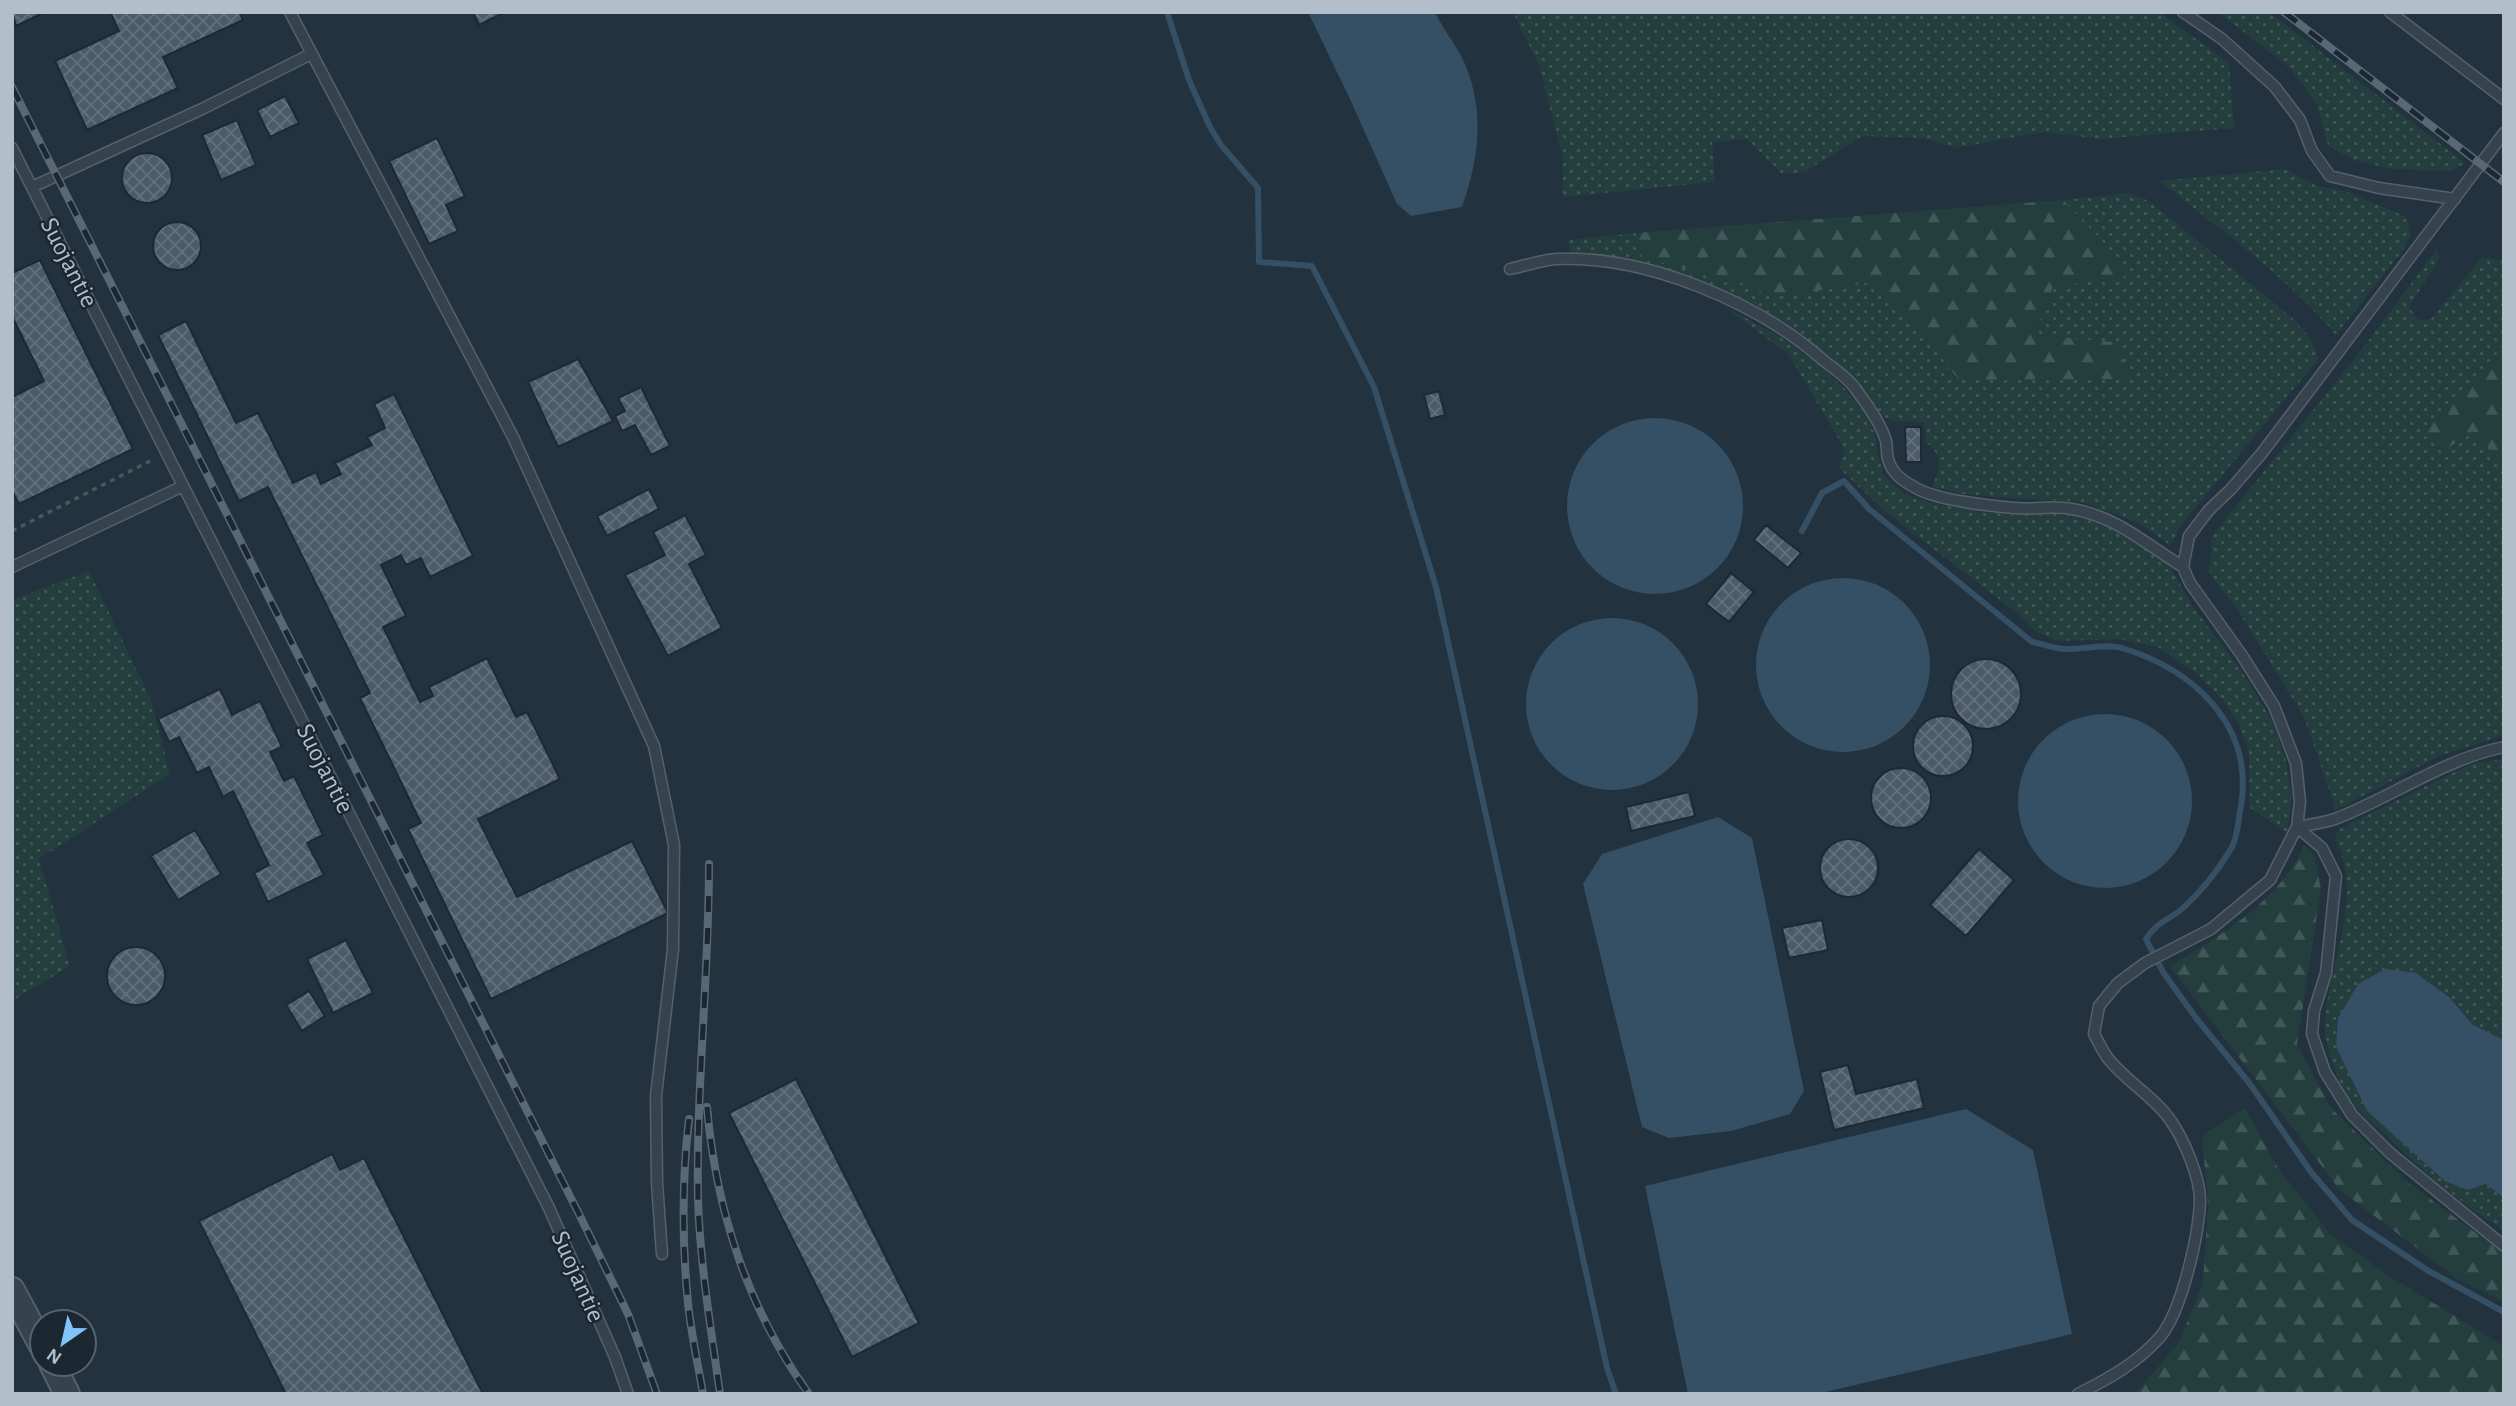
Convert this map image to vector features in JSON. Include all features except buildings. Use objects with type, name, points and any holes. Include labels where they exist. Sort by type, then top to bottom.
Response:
[{"type":"street","points":[[12,1290],[28,1320]]},
{"type":"street","points":[[59,1378],[67,1394]]},
{"type":"lane","points":[[290,12],[513,437],[654,746],[674,845],[673,949],[656,1096],[657,1183],[662,1254]]},
{"type":"lane","points":[[2183,12],[2222,39],[2275,87],[2300,120],[2312,151],[2330,176],[2379,188],[2455,199]]},
{"type":"lane","points":[[2390,12],[2504,99]]},
{"type":"lane","points":[[32,187],[311,54]]},
{"type":"lane","points":[[2183,568],[2189,536],[2209,510],[2262,453],[2504,133]]},
{"type":"lane","name":"Suojantie","points":[[12,148],[549,1208],[615,1357],[628,1394]]},
{"type":"lane","points":[[1510,270],[1554,259],[1599,261],[1640,269],[1705,289],[1762,316],[1803,342],[1852,385],[1876,418],[1886,439],[1888,460],[1896,476],[1919,490],[2014,509],[2069,508],[2095,514],[2122,526],[2183,568],[2190,583],[2274,706],[2296,763],[2300,802],[2297,827],[2270,880],[2211,929],[2145,963],[2118,983],[2099,1006],[2094,1034],[2108,1058],[2171,1120],[2188,1152],[2200,1198],[2194,1248],[2181,1293],[2163,1334],[2136,1361],[2113,1377],[2078,1394]]},
{"type":"lane","points":[[12,567],[183,486]]},
{"type":"lane","points":[[2297,827],[2337,818],[2442,768],[2504,747]]},
{"type":"lane","points":[[2297,827],[2322,848],[2336,876],[2326,973],[2314,1011],[2312,1034],[2325,1072],[2352,1115],[2390,1153],[2504,1245]]},
{"type":"path","points":[[12,531],[166,453]]},
{"type":"green space","points":[[1513,12],[2159,12],[2229,63],[2234,128],[2100,139],[2044,132],[1955,148],[1923,138],[1862,136],[1805,172],[1782,174],[1747,139],[1712,142],[1715,182],[1563,197],[1562,154],[1539,66]]},
{"type":"green space","points":[[2218,12],[2269,12],[2465,163],[2451,171],[2390,169],[2353,160],[2328,145],[2317,104],[2290,68]]},
{"type":"green space","points":[[2285,169],[2317,186],[2344,191],[2407,217],[2411,234],[2403,250],[2336,335],[2317,313],[2274,273],[2159,181]]},
{"type":"green space","points":[[2131,193],[2150,202],[2289,315],[2308,335],[2319,358],[2178,529],[2171,546],[2139,523],[2082,502],[1964,494],[1932,487],[1939,463],[1936,452],[1926,442],[1924,422],[1892,421],[1880,414],[1858,383],[1838,363],[1795,329],[1750,302],[1705,282],[1628,258],[1571,253],[1567,240],[1636,233],[1643,257],[1779,296],[1867,282],[1902,307],[1959,380],[2134,379],[2113,342],[2034,336],[2053,287],[2133,274],[2063,200]]},
{"type":"green space","points":[[2063,200],[2134,275],[2053,287],[2034,335],[2113,342],[2135,379],[1959,380],[1902,307],[1867,283],[1780,296],[1642,257],[1636,233]]},
{"type":"green space","points":[[2437,249],[2439,260],[2409,307],[2418,320],[2431,319],[2482,257],[2504,261],[2504,735],[2439,756],[2336,810],[2304,717],[2241,615],[2209,573],[2212,536],[2360,352]]},
{"type":"green space","points":[[1724,306],[1787,341],[1845,389],[1864,413],[1875,434],[1884,475],[1903,493],[1927,502],[1981,512],[2018,515],[2068,513],[2096,519],[2126,533],[2169,565],[2193,607],[2241,670],[2271,719],[2286,760],[2292,799],[2288,833],[2250,808],[2249,753],[2239,724],[2222,699],[2195,672],[2158,647],[2119,639],[2058,641],[2037,632],[2017,613],[1887,513],[1839,468],[1845,450],[1789,355]]},
{"type":"green space","points":[[2504,346],[2504,469],[2474,430],[2442,452],[2425,429]]},
{"type":"green space","points":[[89,571],[151,700],[170,774],[39,859],[70,966],[12,1001],[12,600]]},
{"type":"green space","points":[[2504,759],[2504,1040],[2473,1025],[2450,998],[2385,969],[2358,984],[2338,1018],[2336,1047],[2367,1111],[2445,1181],[2467,1190],[2486,1184],[2504,1198],[2504,1230],[2438,1183],[2355,1106],[2346,1094],[2328,1050],[2325,1017],[2346,904],[2347,881],[2343,859],[2335,839],[2339,829],[2473,763]]},
{"type":"green space","points":[[2304,845],[2314,856],[2321,889],[2297,1044],[2331,1108],[2405,1180],[2504,1254],[2504,1302],[2456,1278],[2339,1189],[2170,966],[2228,929],[2265,900],[2293,865]]},
{"type":"green space","points":[[2245,1108],[2278,1168],[2330,1234],[2389,1276],[2504,1346],[2504,1394],[2135,1394],[2180,1341],[2203,1282],[2208,1204],[2202,1136]]},
{"type":"water","points":[[1308,12],[1435,12],[1464,62],[1476,104],[1478,122],[1475,156],[1462,207],[1411,216],[1397,204]]},
{"type":"water","points":[[1655,418],[1689,424],[1717,444],[1737,472],[1743,506],[1737,540],[1717,568],[1689,588],[1655,594],[1621,588],[1593,568],[1573,540],[1567,506],[1573,472],[1593,444],[1621,424]]},
{"type":"water","points":[[1843,578],[1876,584],[1905,603],[1924,632],[1930,665],[1924,698],[1905,727],[1876,746],[1843,752],[1810,746],[1781,727],[1762,698],[1756,665],[1762,632],[1781,603],[1810,584]]},
{"type":"water","points":[[1612,618],[1645,624],[1673,643],[1692,671],[1698,704],[1692,737],[1673,765],[1645,784],[1612,790],[1579,784],[1551,765],[1532,737],[1526,704],[1532,671],[1551,643],[1579,624]]},
{"type":"water","points":[[2105,714],[2138,720],[2167,739],[2186,768],[2192,801],[2186,834],[2167,863],[2138,882],[2105,888],[2072,882],[2043,863],[2024,834],[2018,801],[2024,768],[2043,739],[2072,720]]},
{"type":"water","points":[[1718,817],[1752,838],[1804,1091],[1790,1114],[1731,1131],[1669,1138],[1642,1127],[1583,884],[1602,854]]},
{"type":"water","points":[[2385,969],[2416,973],[2450,998],[2473,1025],[2504,1040],[2504,1198],[2486,1184],[2467,1190],[2445,1181],[2367,1111],[2336,1047],[2338,1018],[2358,984]]},
{"type":"water","points":[[1966,1109],[2033,1150],[2072,1334],[1817,1394],[1688,1394],[1645,1186]]},
{"type":"waterway","points":[[1167,12],[1189,80],[1210,127],[1221,145],[1258,188],[1259,262],[1312,266],[1374,387],[1436,587],[1607,1368],[1616,1394]]},
{"type":"waterway","points":[[1802,531],[1822,493],[1844,481],[1869,509],[2032,642],[2064,649],[2108,646],[2122,648],[2173,671],[2195,686],[2213,705],[2228,726],[2238,750],[2243,777],[2236,838],[2227,856],[2203,888],[2182,909],[2155,928],[2146,939],[2163,972],[2196,1018],[2250,1084],[2311,1172],[2352,1220],[2427,1270],[2504,1312]]},
{"type":"railway","points":[[2284,12],[2504,182]]},
{"type":"railway","points":[[12,87],[580,1216],[628,1314],[657,1394]]},
{"type":"railway","points":[[709,864],[698,1199],[703,1272],[720,1394]]},
{"type":"railway","points":[[707,1107],[718,1183],[738,1258],[769,1328],[787,1362],[809,1394]]},
{"type":"railway","points":[[689,1119],[684,1188],[685,1257],[689,1314],[703,1394]]}]
